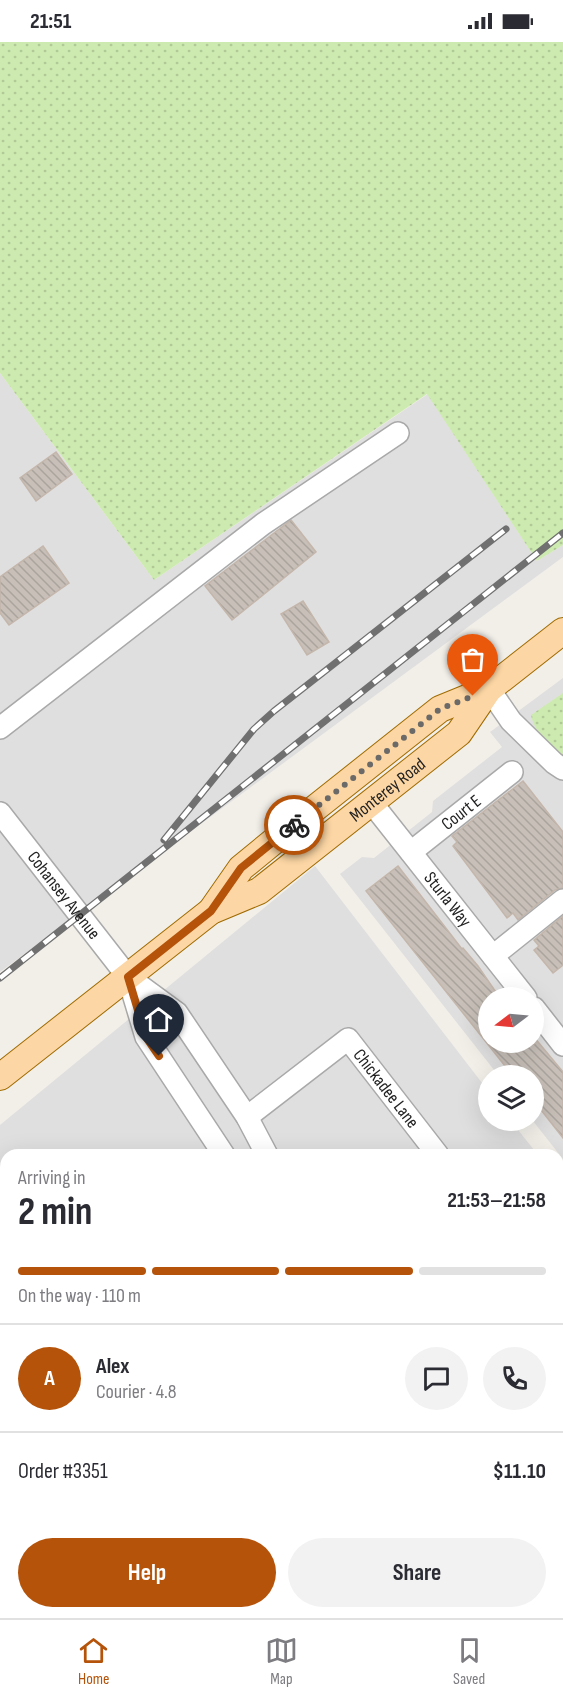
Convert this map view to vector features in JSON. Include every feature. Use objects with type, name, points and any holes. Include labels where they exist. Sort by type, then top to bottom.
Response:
[{"type":"main road","name":"Monterey Road","points":[[211,911],[241,868],[276,839],[440,709],[489,689],[563,631]]},
{"type":"main road","name":"Monterey Road","points":[[0,1077],[211,911],[259,891],[459,733],[489,689]]},
{"type":"street","points":[[0,728],[263,524],[398,433]]},
{"type":"street","points":[[489,689],[511,721],[554,764],[563,769]]},
{"type":"street","name":"Court E","points":[[411,852],[512,772]]},
{"type":"street","name":"Sturla Way","points":[[371,802],[517,987]]},
{"type":"street","name":"Cohansey Avenue","points":[[0,813],[128,977],[177,1013],[247,1117],[264,1149]]},
{"type":"street","points":[[493,956],[563,900]]},
{"type":"street","name":"Cohansey Avenue","points":[[128,977],[146,1037],[220,1149]]},
{"type":"street","points":[[544,1020],[563,1044]]},
{"type":"street","name":"Chickadee Lane","points":[[247,1117],[348,1039],[433,1149]]},
{"type":"shaded area","points":[[0,373],[154,580],[428,394],[537,561],[563,545],[563,557],[0,972]]},
{"type":"shaded area","points":[[563,678],[563,1149],[555,1149],[541,1131],[544,1131],[544,1065],[490,1065],[481,1053],[544,1053],[544,987],[478,987],[478,1050],[340,874],[362,857],[374,858],[432,812],[433,801],[502,747],[490,732]]},
{"type":"shaded area","points":[[315,866],[478,1078],[478,1131],[519,1131],[533,1149],[0,1149],[0,1125]]},
{"type":"green space","points":[[0,42],[563,42],[563,545],[537,561],[427,394],[154,580],[0,373]]},
{"type":"green space","points":[[563,693],[563,755],[543,738],[535,727],[531,715]]},
{"type":"building","points":[[56,452],[72,474],[36,501],[20,478]]},
{"type":"building","points":[[291,520],[316,552],[232,620],[205,586]]},
{"type":"building","points":[[43,546],[69,583],[9,625],[0,613],[0,577]]},
{"type":"building","points":[[303,601],[329,642],[307,655],[281,614]]},
{"type":"building","points":[[523,781],[563,832],[563,888],[555,890],[518,920],[513,913],[507,918],[453,846],[457,842],[452,836]]},
{"type":"building","points":[[398,866],[462,949],[478,966],[492,987],[478,987],[478,1032],[366,891]]},
{"type":"building","points":[[563,916],[563,965],[553,973],[534,950],[539,946],[534,940]]},
{"type":"building","points":[[544,1049],[563,1072],[563,1138],[544,1114],[544,1065],[504,1065],[495,1053],[544,1053]]},
{"type":"railway","points":[[164,840],[254,729],[506,529]]},
{"type":"railway","points":[[0,978],[563,533]]},
{"type":"way so far","points":[[294,825],[440,709],[473,696]]},
{"type":"route","points":[[159,1056],[146,1037],[128,977],[211,911],[241,868],[294,825]]}]
